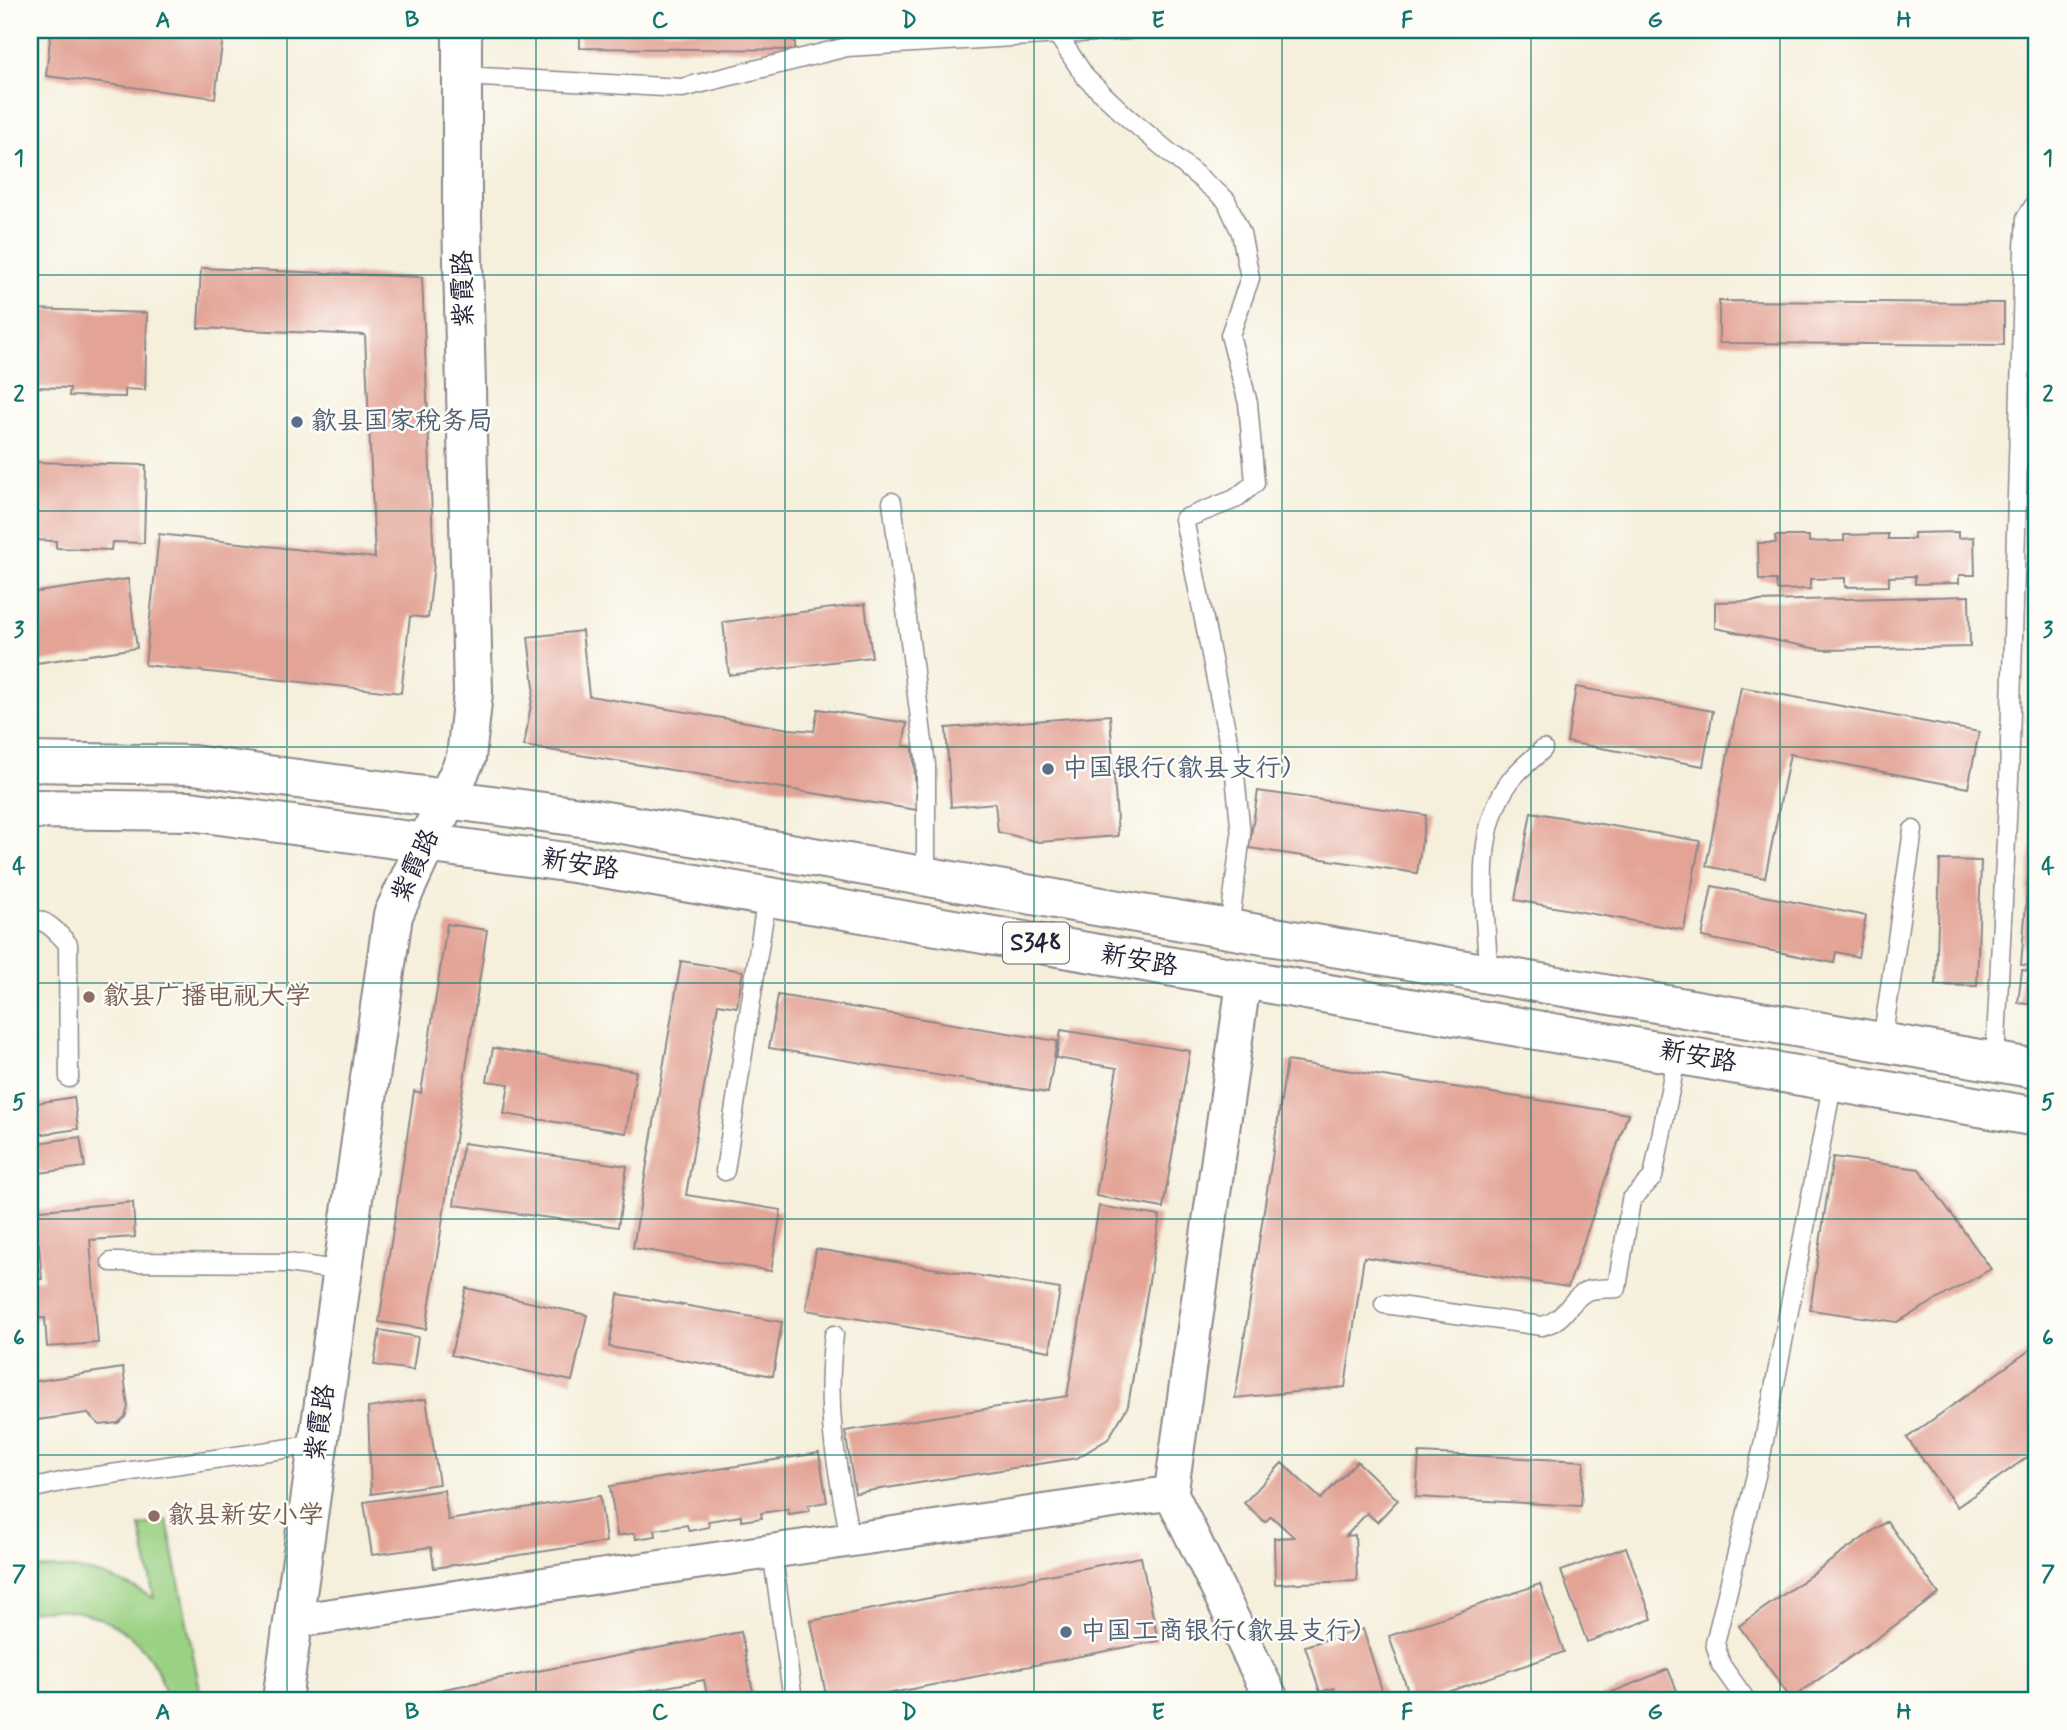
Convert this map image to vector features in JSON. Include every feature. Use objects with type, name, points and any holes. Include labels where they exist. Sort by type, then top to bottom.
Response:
[{"type":"main road","name":"紫霞路","points":[[282,1700],[393,915],[466,758],[473,693],[462,216],[462,30]]},
{"type":"main road","name":"新安路","points":[[30,762],[193,765],[588,818],[2037,1069]]},
{"type":"main road","name":"新安路","points":[[30,809],[190,811],[580,864],[2037,1116]]},
{"type":"street","points":[[1244,979],[1171,1493],[1272,1700]]},
{"type":"street","points":[[294,1621],[1171,1493]]},
{"type":"lane","points":[[462,76],[682,88],[847,47],[1128,30]]},
{"type":"lane","points":[[1057,34],[1094,86],[1226,200],[1241,233],[1250,278],[1230,335],[1248,403],[1256,466],[1255,483],[1235,499],[1184,519],[1235,775],[1241,835],[1229,929]]},
{"type":"lane","points":[[1996,1062],[2010,765],[2024,248],[2026,218],[2037,201]]},
{"type":"lane","points":[[892,502],[926,765],[926,877]]},
{"type":"lane","points":[[1488,974],[1485,844],[1493,814],[1511,780],[1543,749]]},
{"type":"lane","points":[[1882,1042],[1913,830]]},
{"type":"lane","points":[[725,1171],[767,897]]},
{"type":"lane","points":[[30,919],[38,919],[54,929],[68,944],[69,1078]]},
{"type":"lane","points":[[1384,1304],[1542,1326],[1556,1322],[1576,1299],[1588,1291],[1617,1288],[1631,1200],[1653,1177],[1677,1054]]},
{"type":"lane","points":[[1746,1700],[1721,1665],[1715,1643],[1762,1451],[1833,1081]]},
{"type":"lane","points":[[111,1262],[288,1262],[343,1271]]},
{"type":"lane","points":[[834,1335],[828,1396],[831,1433],[850,1539]]},
{"type":"lane","points":[[30,1489],[70,1480],[318,1444]]},
{"type":"lane","points":[[772,1551],[793,1700]]},
{"type":"green space","points":[[167,1520],[202,1700],[167,1700],[160,1677],[149,1657],[135,1640],[118,1627],[77,1612],[30,1611],[31,1569],[65,1568],[95,1573],[154,1598],[140,1526]]},
{"type":"building","points":[[51,30],[166,30],[223,37],[215,98],[46,76]]},
{"type":"building","points":[[580,30],[795,30],[795,50],[580,48]]},
{"type":"building","points":[[201,268],[422,277],[434,564],[428,618],[410,616],[401,693],[145,665],[159,534],[375,558],[365,335],[198,328]]},
{"type":"building","points":[[1719,301],[2004,303],[2004,345],[1719,343]]},
{"type":"building","points":[[2037,302],[2037,344],[2024,339]]},
{"type":"building","points":[[32,309],[147,313],[145,390],[125,389],[125,397],[69,396],[70,388],[30,387]]},
{"type":"building","points":[[30,462],[146,465],[144,543],[112,542],[111,550],[56,548],[56,541],[30,540]]},
{"type":"building","points":[[1958,532],[1958,538],[1974,537],[1975,575],[1959,575],[1959,583],[1915,584],[1915,576],[1889,577],[1889,586],[1845,587],[1845,578],[1810,579],[1810,589],[1777,590],[1776,580],[1759,580],[1758,543],[1776,543],[1775,536],[1809,536],[1809,542],[1844,541],[1844,535],[1888,534],[1888,539],[1914,539],[1914,533]]},
{"type":"building","points":[[128,579],[137,648],[30,664],[30,593]]},
{"type":"building","points":[[1969,596],[1970,647],[1823,650],[1715,628],[1715,602]]},
{"type":"building","points":[[865,604],[872,657],[729,675],[723,622]]},
{"type":"building","points":[[582,631],[589,696],[789,729],[814,731],[818,709],[907,723],[903,746],[913,747],[917,810],[524,746],[534,687],[528,637]]},
{"type":"building","points":[[1576,687],[1713,711],[1703,766],[1567,742]]},
{"type":"building","points":[[1741,687],[1979,732],[1968,788],[1790,754],[1765,878],[1706,866]]},
{"type":"building","points":[[1110,715],[1118,836],[1039,842],[998,832],[995,803],[951,807],[946,728]]},
{"type":"building","points":[[1258,791],[1426,815],[1417,873],[1249,848]]},
{"type":"building","points":[[2037,795],[2037,967],[2021,965]]},
{"type":"building","points":[[1531,812],[1700,841],[1684,930],[1515,900]]},
{"type":"building","points":[[1940,860],[1981,861],[1977,986],[1936,985]]},
{"type":"building","points":[[1712,886],[1866,916],[1858,957],[1836,952],[1834,963],[1702,937]]},
{"type":"building","points":[[447,924],[487,930],[426,1329],[379,1322],[414,1091],[421,1093]]},
{"type":"building","points":[[681,961],[743,971],[737,1007],[718,1004],[686,1195],[781,1210],[771,1271],[633,1248]]},
{"type":"building","points":[[2022,970],[2037,972],[2037,1005],[2018,1003]]},
{"type":"building","points":[[778,995],[1057,1041],[1048,1093],[769,1048]]},
{"type":"building","points":[[1061,1030],[1190,1051],[1163,1208],[1096,1196],[1117,1068],[1056,1058]]},
{"type":"building","points":[[493,1048],[636,1071],[626,1133],[504,1114],[509,1084],[487,1081]]},
{"type":"building","points":[[1287,1061],[1628,1114],[1568,1287],[1364,1257],[1345,1387],[1235,1398]]},
{"type":"building","points":[[74,1097],[78,1129],[30,1136],[30,1104]]},
{"type":"building","points":[[80,1137],[85,1167],[40,1173],[36,1143]]},
{"type":"building","points":[[463,1143],[627,1166],[618,1227],[454,1205]]},
{"type":"building","points":[[1833,1157],[1919,1169],[1991,1269],[1897,1322],[1810,1310]]},
{"type":"building","points":[[133,1202],[135,1237],[90,1240],[98,1343],[47,1347],[45,1318],[30,1319],[30,1280],[42,1279],[39,1244],[30,1245],[30,1211]]},
{"type":"building","points":[[1099,1206],[1160,1216],[1128,1406],[1108,1439],[1077,1458],[855,1493],[845,1431],[1067,1396]]},
{"type":"building","points":[[816,1249],[1060,1289],[1050,1351],[806,1310]]},
{"type":"building","points":[[466,1288],[587,1315],[572,1381],[451,1355]]},
{"type":"building","points":[[618,1294],[782,1322],[773,1376],[609,1347]]},
{"type":"building","points":[[380,1330],[418,1337],[413,1370],[374,1365]]},
{"type":"building","points":[[2037,1345],[2037,1450],[1957,1507],[1907,1438]]},
{"type":"building","points":[[123,1368],[128,1407],[125,1417],[118,1423],[100,1425],[87,1413],[30,1421],[30,1382]]},
{"type":"building","points":[[426,1399],[439,1484],[371,1494],[368,1408]]},
{"type":"building","points":[[819,1453],[827,1502],[808,1505],[809,1511],[789,1514],[788,1509],[761,1513],[762,1518],[741,1521],[741,1516],[708,1521],[709,1527],[689,1531],[687,1525],[655,1530],[656,1536],[636,1539],[635,1533],[617,1536],[610,1486]]},
{"type":"building","points":[[1419,1453],[1584,1461],[1581,1506],[1416,1497]]},
{"type":"building","points":[[1357,1461],[1398,1500],[1377,1522],[1367,1513],[1346,1536],[1355,1535],[1357,1581],[1275,1584],[1274,1538],[1294,1537],[1271,1516],[1265,1522],[1244,1503],[1282,1463],[1321,1499]]},
{"type":"building","points":[[444,1490],[448,1520],[600,1496],[606,1542],[434,1568],[431,1547],[372,1555],[364,1502]]},
{"type":"building","points":[[1887,1521],[1939,1594],[1791,1699],[1739,1626]]},
{"type":"building","points":[[1626,1547],[1652,1619],[1587,1642],[1561,1571]]},
{"type":"building","points":[[1141,1557],[1158,1641],[876,1696],[877,1700],[827,1700],[811,1621]]},
{"type":"building","points":[[1540,1584],[1564,1652],[1424,1700],[1411,1700],[1389,1636]]},
{"type":"building","points":[[1363,1629],[1385,1700],[1338,1700],[1334,1688],[1320,1692],[1305,1646]]},
{"type":"building","points":[[741,1632],[754,1697],[739,1700],[708,1700],[704,1680],[597,1700],[387,1700]]},
{"type":"building","points":[[1668,1669],[1681,1700],[1593,1700]]},
{"type":"place","name":"歙县国家税务局","points":[[297,422]]},
{"type":"place","name":"中国银行(歙县支行)","points":[[1048,769]]},
{"type":"place","name":"歙县广播电视大学","points":[[89,997]]},
{"type":"place","name":"歙县新安小学","points":[[154,1516]]},
{"type":"place","name":"中国工商银行(歙县支行)","points":[[1066,1632]]}]
